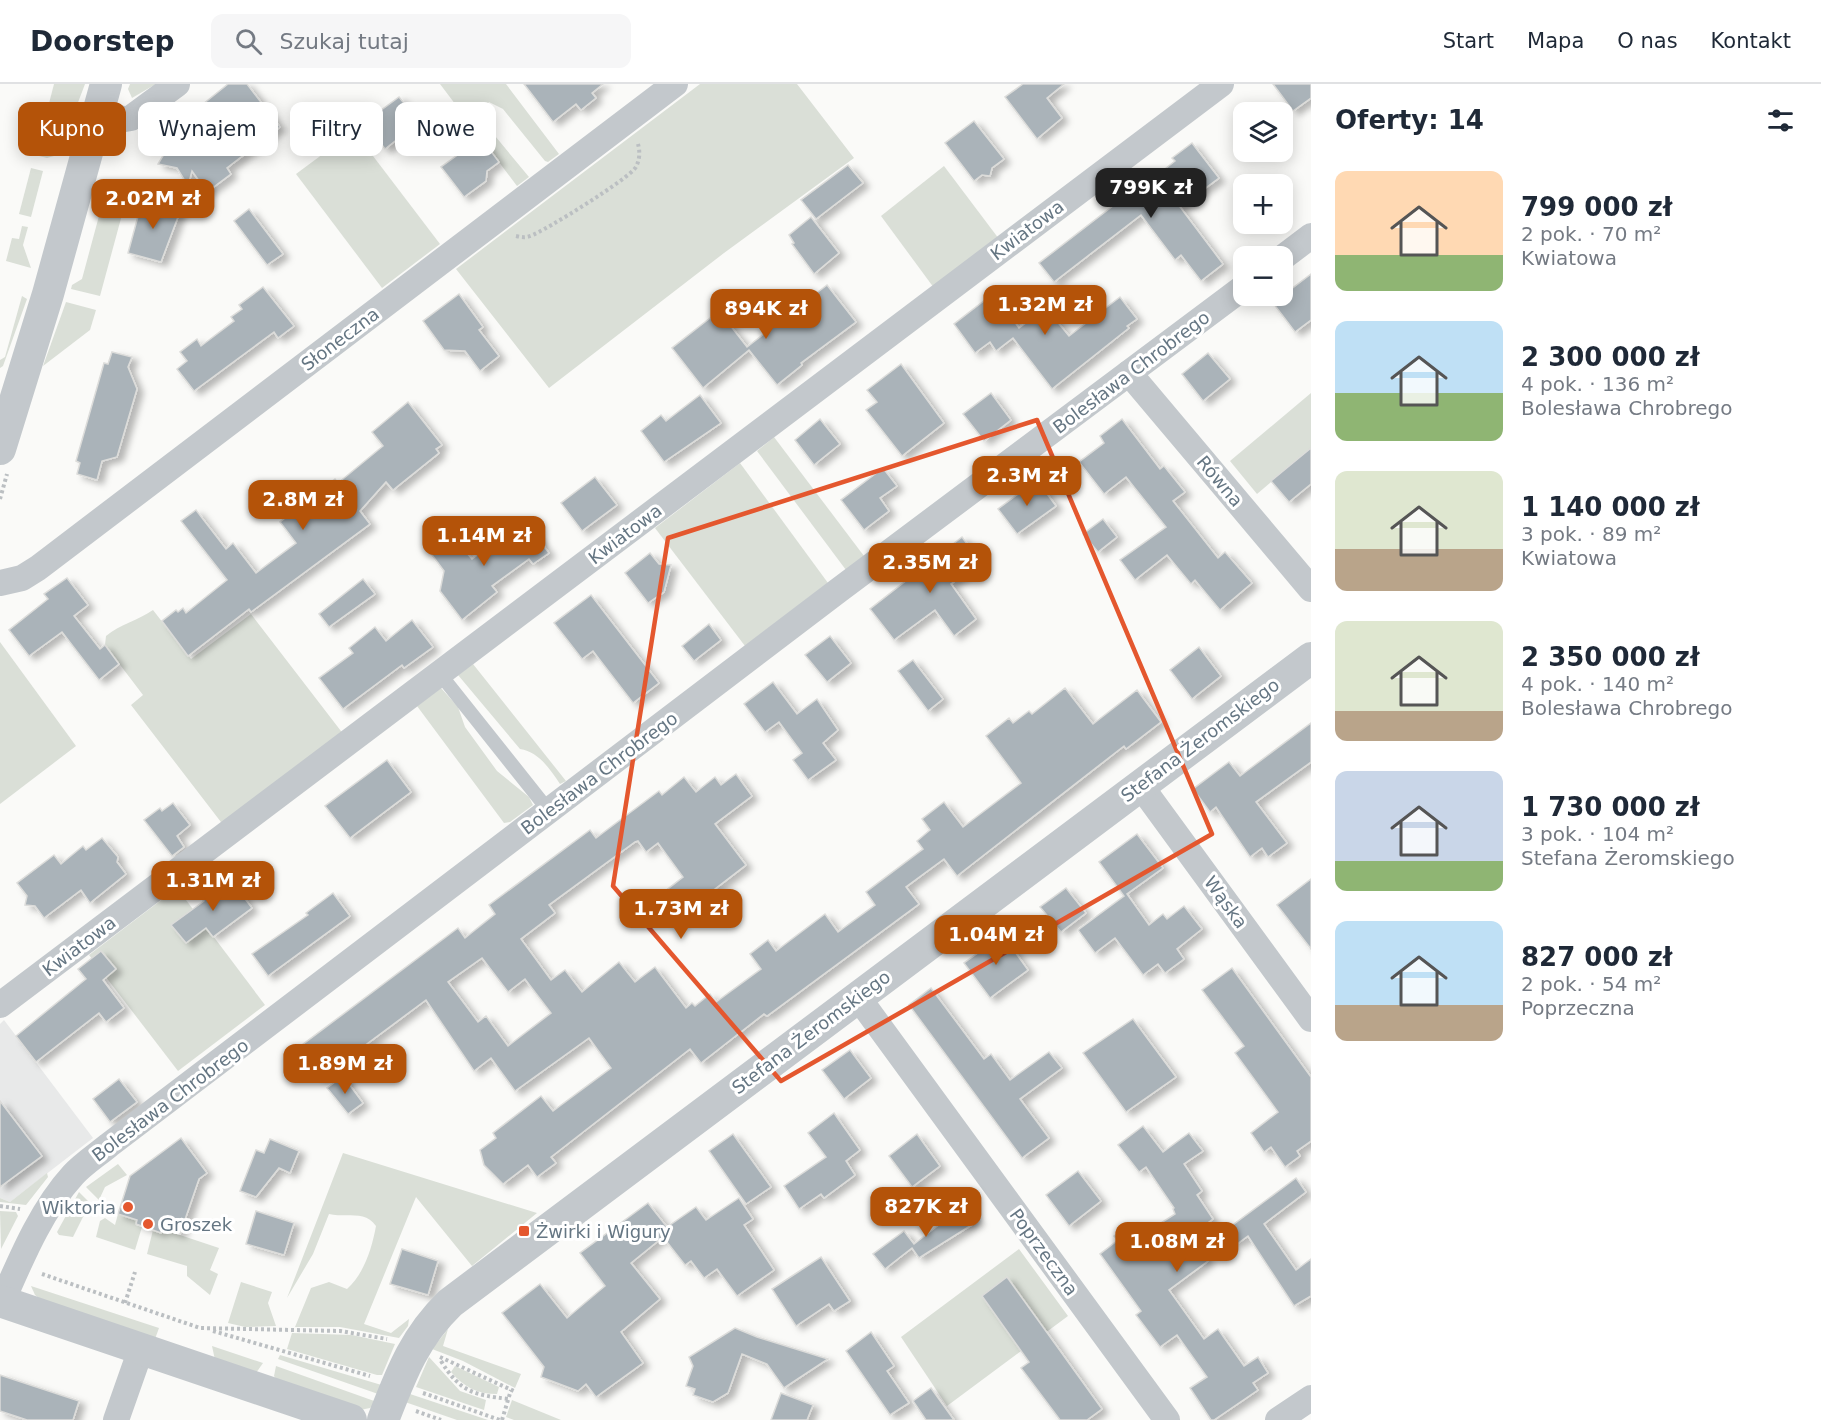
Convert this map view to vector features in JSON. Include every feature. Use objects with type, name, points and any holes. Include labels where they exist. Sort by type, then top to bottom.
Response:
[{"type":"street","points":[[101,102],[106,84]]},
{"type":"street","points":[[126,119],[132,118],[177,84]]},
{"type":"street","name":"Słoneczna","points":[[0,583],[22,578],[38,568],[675,84]]},
{"type":"street","name":"Kwiatowa","points":[[0,1005],[1221,84]]},
{"type":"street","points":[[0,449],[7,403],[48,294],[87,156]]},
{"type":"street","points":[[1293,250],[1311,236]]},
{"type":"street","name":"Bolesława Chrobrego","points":[[1,1301],[52,1206],[73,1175],[109,1145],[1233,295]]},
{"type":"street","name":"Równa","points":[[1129,373],[1311,589]]},
{"type":"street","name":"Stefana Żeromskiego","points":[[383,1420],[397,1384],[420,1337],[429,1323],[450,1303],[1311,658]]},
{"type":"street","name":"Wąska","points":[[1140,785],[1311,1019]]},
{"type":"street","name":"Poprzeczna","points":[[857,996],[1167,1420]]},
{"type":"street","points":[[1,1301],[351,1420]]},
{"type":"street","points":[[116,1420],[141,1349]]},
{"type":"street","points":[[1278,1420],[1311,1398]]},
{"type":"lane","points":[[440,674],[549,811]]},
{"type":"path","points":[[493,222],[507,234],[528,238],[560,221],[628,177],[637,166],[640,152],[625,121]]},
{"type":"path","points":[[0,1206],[29,1210]]},
{"type":"path","points":[[18,1266],[125,1303],[397,1384],[501,1420],[514,1390],[433,1355]]},
{"type":"path","points":[[125,1303],[135,1272]]},
{"type":"path","points":[[207,1329],[340,1331],[388,1339]]},
{"type":"path","points":[[439,1357],[450,1375],[469,1392],[484,1397],[509,1399]]},
{"type":"highlighted area","points":[[1037,420],[1212,834],[781,1081],[613,886],[668,538]]},
{"type":"shaded area","points":[[54,84],[85,84],[78,102],[49,102]]},
{"type":"shaded area","points":[[130,84],[156,84],[132,98],[128,89]]},
{"type":"shaded area","points":[[440,84],[506,84],[559,154],[548,162],[545,161],[503,109],[496,106],[496,102],[454,102]]},
{"type":"shaded area","points":[[700,84],[797,84],[854,158],[724,253],[549,388],[456,269]]},
{"type":"shaded area","points":[[496,137],[529,177],[517,186],[494,156]]},
{"type":"shaded area","points":[[320,156],[373,156],[440,244],[382,288],[296,174]]},
{"type":"shaded area","points":[[944,166],[999,239],[934,288],[881,216]]},
{"type":"shaded area","points":[[31,168],[43,171],[31,217],[19,214]]},
{"type":"shaded area","points":[[106,190],[114,204],[123,211],[100,296],[71,289],[72,285],[82,279]]},
{"type":"shaded area","points":[[22,226],[28,227],[23,245],[31,268],[6,261],[12,238],[19,239]]},
{"type":"shaded area","points":[[22,296],[27,299],[3,366],[0,368],[0,360],[5,357]]},
{"type":"shaded area","points":[[66,302],[96,310],[90,330],[43,366]]},
{"type":"shaded area","points":[[1311,393],[1311,448],[1257,494],[1230,461]]},
{"type":"shaded area","points":[[774,437],[864,556],[846,570],[757,451]]},
{"type":"shaded area","points":[[740,463],[828,583],[745,646],[655,528]]},
{"type":"shaded area","points":[[153,610],[191,659],[251,614],[344,735],[224,826],[131,705],[143,695],[105,645],[106,636],[111,632]]},
{"type":"shaded area","points":[[0,642],[76,746],[0,804]]},
{"type":"shaded area","points":[[473,664],[566,781],[560,784],[538,757],[520,749],[458,675]]},
{"type":"shaded area","points":[[441,688],[458,707],[465,727],[497,771],[529,797],[533,805],[510,822],[504,823],[417,706]]},
{"type":"shaded area","points":[[177,888],[265,1005],[178,1071],[89,955]]},
{"type":"shaded area","points":[[4,1020],[93,1138],[10,1202],[0,1198],[0,1024]]},
{"type":"shaded area","points":[[343,1153],[537,1213],[472,1266],[416,1197],[364,1324],[391,1333],[409,1319],[408,1326],[399,1338],[340,1327],[295,1327],[311,1288],[329,1282],[347,1289],[363,1268],[372,1243],[376,1226],[372,1221],[361,1216],[329,1214],[313,1254],[287,1298]]},
{"type":"shaded area","points":[[118,1164],[127,1175],[105,1187],[99,1200],[86,1187]]},
{"type":"shaded area","points":[[47,1173],[48,1177],[26,1205],[0,1202],[0,1198],[10,1202]]},
{"type":"shaded area","points":[[79,1192],[94,1207],[83,1217],[73,1237],[59,1235],[57,1232]]},
{"type":"shaded area","points":[[0,1211],[16,1212],[18,1216],[1,1249]]},
{"type":"shaded area","points":[[118,1214],[137,1220],[136,1225],[142,1227],[135,1250],[96,1237],[100,1221],[105,1218],[115,1225]]},
{"type":"shaded area","points":[[162,1229],[219,1248],[210,1270],[218,1274],[210,1295],[187,1276],[187,1266],[147,1254],[153,1230],[161,1233]]},
{"type":"shaded area","points":[[1019,1249],[1068,1316],[947,1406],[901,1337]],"holes":[[[1007,1278],[1038,1319],[1012,1338],[982,1296]]]},
{"type":"shaded area","points":[[241,1282],[272,1292],[268,1303],[276,1326],[245,1327],[228,1323]]},
{"type":"shaded area","points":[[31,1286],[159,1328],[155,1339],[41,1300],[35,1295]]},
{"type":"shaded area","points":[[448,1329],[443,1346],[521,1374],[515,1388],[463,1361],[432,1349]]},
{"type":"shaded area","points":[[292,1333],[352,1335],[395,1344],[382,1375],[377,1375],[287,1349]]},
{"type":"shaded area","points":[[212,1346],[263,1363],[256,1373],[215,1360]]},
{"type":"shaded area","points":[[280,1355],[385,1386],[381,1395],[278,1359]]},
{"type":"shaded area","points":[[429,1357],[460,1391],[486,1400],[484,1410],[416,1387]]},
{"type":"shaded area","points":[[276,1366],[377,1402],[370,1408],[360,1410],[279,1383],[274,1376]]},
{"type":"shaded area","points":[[455,1366],[499,1387],[497,1394],[483,1393],[466,1386],[451,1372]]},
{"type":"shaded area","points":[[407,1393],[488,1420],[457,1420],[405,1402]]},
{"type":"shaded area","points":[[512,1400],[561,1420],[514,1420],[506,1417]]},
{"type":"building","points":[[228,84],[247,84],[261,102],[206,102]]},
{"type":"building","points":[[524,84],[603,84],[592,93],[596,98],[581,110],[576,104],[553,122]]},
{"type":"building","points":[[1023,84],[1064,84],[1047,98],[1062,118],[1037,139],[1005,97]]},
{"type":"building","points":[[1273,84],[1311,84],[1311,98],[1293,111],[1293,102],[1286,102]]},
{"type":"building","points":[[399,97],[403,102],[395,102],[395,141],[385,149],[383,146],[383,109]]},
{"type":"building","points":[[974,121],[1004,159],[992,168],[990,176],[982,175],[974,181],[945,143]]},
{"type":"building","points":[[1192,143],[1219,178],[1180,207],[1223,264],[1201,281],[1181,255],[1175,260],[1141,215],[1054,282],[1039,263],[1131,192],[1133,194],[1175,161],[1172,158]]},
{"type":"building","points":[[163,156],[243,156],[227,168],[231,174],[207,192],[192,171],[188,186],[177,168],[158,164]]},
{"type":"building","points":[[456,156],[494,156],[499,162],[487,171],[486,181],[464,197],[441,167]]},
{"type":"building","points":[[848,165],[863,183],[816,219],[801,200]]},
{"type":"building","points":[[143,198],[181,209],[161,262],[128,253]]},
{"type":"building","points":[[249,209],[283,254],[267,265],[234,221]]},
{"type":"building","points":[[811,217],[839,253],[814,274],[792,244],[794,243],[789,235]]},
{"type":"building","points":[[1311,274],[1311,320],[1295,332],[1275,306],[1293,306],[1293,288]]},
{"type":"building","points":[[827,285],[856,322],[801,363],[802,365],[777,385],[749,350],[703,388],[672,348],[719,311],[747,347]]},
{"type":"building","points":[[263,287],[294,326],[278,338],[274,332],[194,391],[177,369],[187,361],[180,352],[197,339],[201,346],[234,321],[231,317],[242,309],[239,305]]},
{"type":"building","points":[[994,293],[1019,328],[1046,308],[1069,336],[1120,297],[1137,319],[1127,326],[1129,328],[1052,389],[1013,338],[996,351],[990,342],[975,353],[954,324]]},
{"type":"building","points":[[459,294],[483,327],[479,330],[499,356],[480,371],[465,351],[444,350],[423,321]]},
{"type":"building","points":[[112,352],[132,357],[128,367],[137,389],[117,457],[102,461],[97,480],[77,474],[80,463],[76,461],[104,363],[108,364]]},
{"type":"building","points":[[1208,353],[1230,379],[1203,401],[1182,374]]},
{"type":"building","points":[[901,364],[944,423],[902,456],[866,410],[877,402],[867,390]]},
{"type":"building","points":[[991,393],[1011,420],[984,441],[963,414]]},
{"type":"building","points":[[700,395],[721,423],[664,462],[641,431],[661,415],[666,421]]},
{"type":"building","points":[[408,402],[442,445],[436,449],[439,453],[393,490],[386,482],[360,511],[370,524],[251,612],[249,609],[188,656],[162,621],[176,610],[178,612],[183,608],[186,613],[227,580],[181,521],[196,510],[226,549],[233,543],[256,573],[296,543],[280,522],[335,479],[338,483],[383,446],[372,432]]},
{"type":"building","points":[[820,419],[840,444],[814,465],[795,440]]},
{"type":"building","points":[[1122,419],[1160,469],[1164,466],[1185,492],[1173,501],[1218,558],[1225,552],[1252,583],[1220,610],[1195,580],[1191,584],[1167,555],[1135,580],[1120,560],[1166,527],[1126,477],[1104,494],[1079,462],[1104,443],[1100,436]]},
{"type":"building","points":[[1311,448],[1311,484],[1289,502],[1271,481]]},
{"type":"building","points":[[883,468],[897,486],[880,498],[889,511],[864,530],[841,500]]},
{"type":"building","points":[[595,477],[617,505],[582,531],[561,503]]},
{"type":"building","points":[[1037,480],[1056,506],[1017,534],[998,509]]},
{"type":"building","points":[[1103,519],[1117,537],[1098,552],[1083,534]]},
{"type":"building","points":[[524,520],[549,553],[533,564],[529,559],[492,586],[497,592],[462,620],[440,591],[444,571],[429,551],[451,535],[472,559]]},
{"type":"building","points":[[962,537],[980,562],[951,584],[976,619],[954,636],[935,610],[894,640],[870,609]]},
{"type":"building","points":[[650,553],[659,564],[671,565],[664,592],[648,603],[625,573]]},
{"type":"building","points":[[67,578],[88,605],[74,616],[100,649],[105,645],[119,664],[99,680],[62,632],[29,656],[9,630],[48,599],[44,594]]},
{"type":"building","points":[[363,579],[375,594],[329,627],[319,614]]},
{"type":"building","points":[[591,595],[659,683],[633,703],[593,651],[582,659],[554,623]]},
{"type":"building","points":[[412,620],[433,647],[404,668],[402,665],[343,709],[319,678],[353,653],[349,648],[375,627],[386,641]]},
{"type":"building","points":[[709,624],[721,640],[694,661],[682,646]]},
{"type":"building","points":[[830,636],[851,663],[827,682],[805,655]]},
{"type":"building","points":[[1199,647],[1221,676],[1192,699],[1170,670]]},
{"type":"building","points":[[913,660],[943,699],[928,711],[898,671]]},
{"type":"building","points":[[773,682],[797,714],[817,699],[838,730],[823,743],[836,760],[808,780],[793,760],[802,753],[779,722],[765,732],[744,704]]},
{"type":"building","points":[[1065,688],[1093,724],[1137,690],[1161,722],[1126,749],[1124,746],[957,876],[944,859],[906,887],[919,904],[767,1016],[764,1014],[701,1063],[690,1049],[551,1157],[556,1163],[537,1177],[528,1165],[503,1184],[484,1165],[480,1150],[496,1138],[493,1133],[541,1096],[553,1111],[611,1068],[589,1038],[515,1091],[491,1058],[474,1071],[426,1000],[321,1078],[298,1048],[458,928],[465,938],[495,914],[489,905],[590,830],[596,838],[659,791],[662,795],[684,777],[696,792],[715,777],[721,785],[736,774],[752,796],[715,824],[746,865],[672,922],[655,899],[683,877],[658,843],[646,852],[638,841],[549,905],[555,913],[521,939],[551,980],[565,970],[582,992],[619,962],[635,982],[655,967],[686,1008],[692,1003],[695,1006],[710,994],[716,1002],[761,969],[750,954],[768,940],[776,951],[825,914],[838,932],[875,905],[866,892],[923,849],[917,841],[930,830],[922,819],[944,802],[963,827],[1021,783],[986,736],[1009,718],[1013,723],[1029,711],[1032,714]],"holes":[[[482,958],[508,992],[525,979],[551,1013],[508,1046],[486,1016],[478,1022],[448,982]]]},
{"type":"building","points":[[1311,723],[1311,762],[1256,802],[1287,843],[1268,857],[1262,848],[1250,857],[1216,807],[1210,812],[1193,789],[1229,762],[1240,776]]},
{"type":"building","points":[[387,760],[411,792],[350,838],[325,806]]},
{"type":"building","points":[[173,803],[190,825],[177,836],[184,847],[172,856],[144,820],[160,808],[162,811]]},
{"type":"building","points":[[1137,834],[1163,868],[1127,894],[1149,925],[1163,914],[1167,919],[1184,906],[1202,929],[1177,949],[1184,959],[1165,973],[1158,964],[1143,975],[1115,938],[1095,953],[1078,930],[1124,896],[1099,862]]},
{"type":"building","points":[[102,838],[118,857],[117,862],[126,874],[90,903],[81,890],[44,918],[35,906],[25,905],[27,896],[17,883],[54,855],[61,864],[83,846],[86,850]]},
{"type":"building","points":[[230,879],[252,908],[213,937],[206,928],[186,943],[171,925],[204,901],[201,898]]},
{"type":"building","points":[[1311,879],[1311,949],[1277,905]]},
{"type":"building","points":[[1066,888],[1086,913],[1061,932],[1040,907]]},
{"type":"building","points":[[333,893],[350,916],[268,976],[252,954],[308,915],[306,913]]},
{"type":"building","points":[[1003,935],[1028,970],[990,998],[964,963]]},
{"type":"building","points":[[101,951],[116,969],[103,980],[124,1008],[106,1022],[99,1013],[36,1062],[16,1036],[86,979],[78,969]]},
{"type":"building","points":[[1232,968],[1311,1077],[1311,1141],[1297,1151],[1300,1156],[1285,1167],[1271,1147],[1264,1152],[1251,1133],[1278,1112],[1235,1053],[1244,1046],[1202,990]]},
{"type":"building","points":[[931,988],[984,1059],[991,1054],[1010,1080],[1049,1052],[1062,1068],[1020,1099],[1049,1138],[1022,1158],[909,1005]]},
{"type":"building","points":[[1133,1019],[1176,1077],[1126,1112],[1083,1053]]},
{"type":"building","points":[[850,1050],[871,1078],[844,1099],[822,1070]]},
{"type":"building","points":[[343,1076],[363,1103],[348,1114],[327,1088]]},
{"type":"building","points":[[119,1079],[137,1102],[110,1122],[93,1099]]},
{"type":"building","points":[[0,1101],[42,1156],[0,1187]]},
{"type":"building","points":[[834,1113],[860,1150],[846,1161],[855,1175],[824,1198],[821,1194],[799,1209],[784,1186],[826,1157],[808,1133]]},
{"type":"building","points":[[1143,1126],[1163,1152],[1189,1133],[1203,1151],[1184,1164],[1202,1191],[1197,1195],[1213,1219],[1190,1236],[1208,1261],[1169,1290],[1204,1339],[1218,1329],[1244,1366],[1258,1357],[1268,1373],[1253,1383],[1258,1390],[1214,1420],[1211,1420],[1190,1388],[1207,1377],[1177,1335],[1160,1347],[1136,1315],[1141,1311],[1100,1254],[1118,1240],[1114,1236],[1132,1223],[1141,1236],[1175,1214],[1174,1208],[1146,1167],[1139,1172],[1118,1145]]},
{"type":"building","points":[[733,1134],[771,1187],[746,1204],[709,1151]]},
{"type":"building","points":[[917,1134],[940,1166],[912,1187],[889,1156]]},
{"type":"building","points":[[181,1138],[207,1173],[199,1179],[180,1234],[162,1229],[161,1233],[136,1224],[137,1220],[118,1214],[130,1176]]},
{"type":"building","points":[[270,1139],[299,1151],[290,1173],[279,1168],[256,1197],[240,1191],[256,1150],[264,1153]]},
{"type":"building","points":[[1078,1171],[1101,1201],[1069,1226],[1046,1195]]},
{"type":"building","points":[[1296,1178],[1306,1192],[1264,1224],[1296,1270],[1311,1259],[1311,1296],[1294,1306],[1248,1236],[1237,1244],[1226,1230]]},
{"type":"building","points":[[739,1198],[753,1219],[744,1225],[774,1270],[737,1296],[717,1269],[704,1278],[691,1261],[685,1265],[663,1237],[631,1263],[660,1299],[621,1332],[643,1363],[596,1397],[586,1384],[578,1391],[541,1377],[544,1367],[502,1313],[540,1284],[567,1318],[605,1286],[580,1253],[648,1203],[667,1227],[696,1207],[706,1220]]},
{"type":"building","points":[[966,1204],[978,1221],[919,1258],[912,1248],[885,1269],[873,1254],[904,1231],[914,1244]]},
{"type":"building","points":[[256,1211],[294,1223],[284,1255],[246,1244]]},
{"type":"building","points":[[402,1249],[438,1261],[428,1295],[390,1284]]},
{"type":"building","points":[[821,1257],[850,1301],[834,1311],[829,1304],[796,1326],[772,1289]]},
{"type":"building","points":[[1007,1277],[1102,1409],[1087,1420],[1060,1420],[1021,1368],[1029,1362],[982,1296]]},
{"type":"building","points":[[735,1328],[828,1359],[784,1388],[767,1364],[742,1354],[728,1393],[713,1402],[693,1395],[695,1389],[686,1386],[693,1366],[689,1357]]},
{"type":"building","points":[[871,1332],[894,1366],[887,1371],[909,1403],[890,1415],[846,1351]]},
{"type":"building","points":[[0,1375],[79,1401],[73,1420],[27,1420],[0,1411]]},
{"type":"building","points":[[931,1388],[954,1420],[926,1420],[913,1401]]},
{"type":"building","points":[[781,1393],[813,1405],[807,1420],[771,1420]]},
{"type":"place","name":"Wiktoria","points":[[128,1207]]},
{"type":"place","name":"Groszek","points":[[148,1224]]},
{"type":"place","name":"Żwirki i Wigury","points":[[524,1231]]}]
